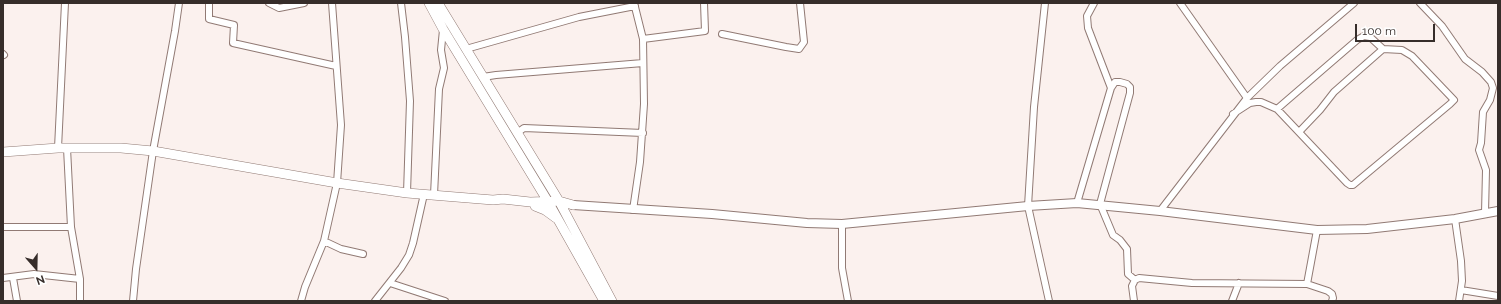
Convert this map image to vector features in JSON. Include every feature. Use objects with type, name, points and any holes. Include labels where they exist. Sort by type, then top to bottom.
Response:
[{"type":"main road","points":[[428,3],[537,183],[604,301]]},
{"type":"main road","points":[[438,3],[561,205],[612,301]]},
{"type":"main road","points":[[3,152],[62,148],[121,148],[153,151],[337,183],[407,193],[493,200],[502,204],[533,204],[552,209],[561,205]]},
{"type":"main road","points":[[533,204],[537,183]]},
{"type":"main road","points":[[533,204],[547,200],[561,205],[573,205]]},
{"type":"main road","points":[[533,204],[545,210],[558,220]]},
{"type":"street","points":[[65,3],[62,148],[71,227],[80,278],[80,301]]},
{"type":"street","points":[[133,301],[136,268],[153,151],[179,3]]},
{"type":"street","points":[[209,3],[209,19],[234,25],[232,43],[336,66]]},
{"type":"street","points":[[269,3],[279,8],[304,3]]},
{"type":"street","points":[[301,301],[305,287],[324,241],[337,183],[341,125],[332,3]]},
{"type":"street","points":[[401,3],[410,101],[407,193]]},
{"type":"street","points":[[643,39],[705,31],[704,3]]},
{"type":"street","points":[[722,34],[798,49],[804,42],[800,3]]},
{"type":"street","points":[[1045,3],[1034,107],[1028,206],[1049,301]]},
{"type":"street","points":[[1094,3],[1088,16],[1088,28],[1112,88]]},
{"type":"street","points":[[1180,3],[1247,98]]},
{"type":"street","points":[[1160,211],[1233,114],[1247,98],[1280,66],[1354,3]]},
{"type":"street","points":[[1420,3],[1442,26],[1464,59],[1482,72],[1493,88],[1490,100],[1483,112],[1481,143],[1479,150],[1486,170],[1485,213]]},
{"type":"street","points":[[466,49],[579,17],[635,4],[643,39],[644,104],[640,162],[633,210]]},
{"type":"street","points":[[434,195],[439,89],[444,68],[441,50],[443,29]]},
{"type":"street","points":[[1233,114],[1250,103],[1256,102],[1261,102],[1277,109],[1348,183],[1353,185],[1454,100],[1412,56],[1402,50],[1382,49],[1370,37],[1364,36],[1357,40],[1277,109]]},
{"type":"street","points":[[1300,132],[1334,92],[1382,49]]},
{"type":"street","points":[[483,77],[643,64]]},
{"type":"street","points":[[1077,203],[1112,88],[1115,82],[1127,84],[1130,87],[1130,93],[1100,204],[1113,235],[1120,240],[1127,249],[1128,274],[1135,280]]},
{"type":"street","points":[[517,133],[524,128],[643,133]]},
{"type":"street","points":[[375,301],[402,268],[409,255],[424,194]]},
{"type":"street","points":[[573,205],[712,214],[807,223],[842,224],[1028,206],[1077,203],[1100,204],[1317,230],[1360,229],[1455,219],[1498,211]]},
{"type":"street","points":[[1455,219],[1461,261],[1461,290],[1459,301]]},
{"type":"street","points":[[842,224],[842,268],[848,301]]},
{"type":"street","points":[[3,227],[71,227]]},
{"type":"street","points":[[1307,284],[1317,230]]},
{"type":"street","points":[[324,241],[341,249],[363,254]]},
{"type":"street","points":[[3,278],[13,278],[34,274],[80,278]]},
{"type":"street","points":[[13,278],[17,301]]},
{"type":"street","points":[[1134,301],[1132,286],[1135,280],[1139,278],[1239,284],[1307,284],[1328,291],[1332,294],[1332,301]]},
{"type":"street","points":[[390,283],[445,301]]},
{"type":"street","points":[[1232,301],[1239,284]]},
{"type":"street","points":[[1461,290],[1498,296]]}]
